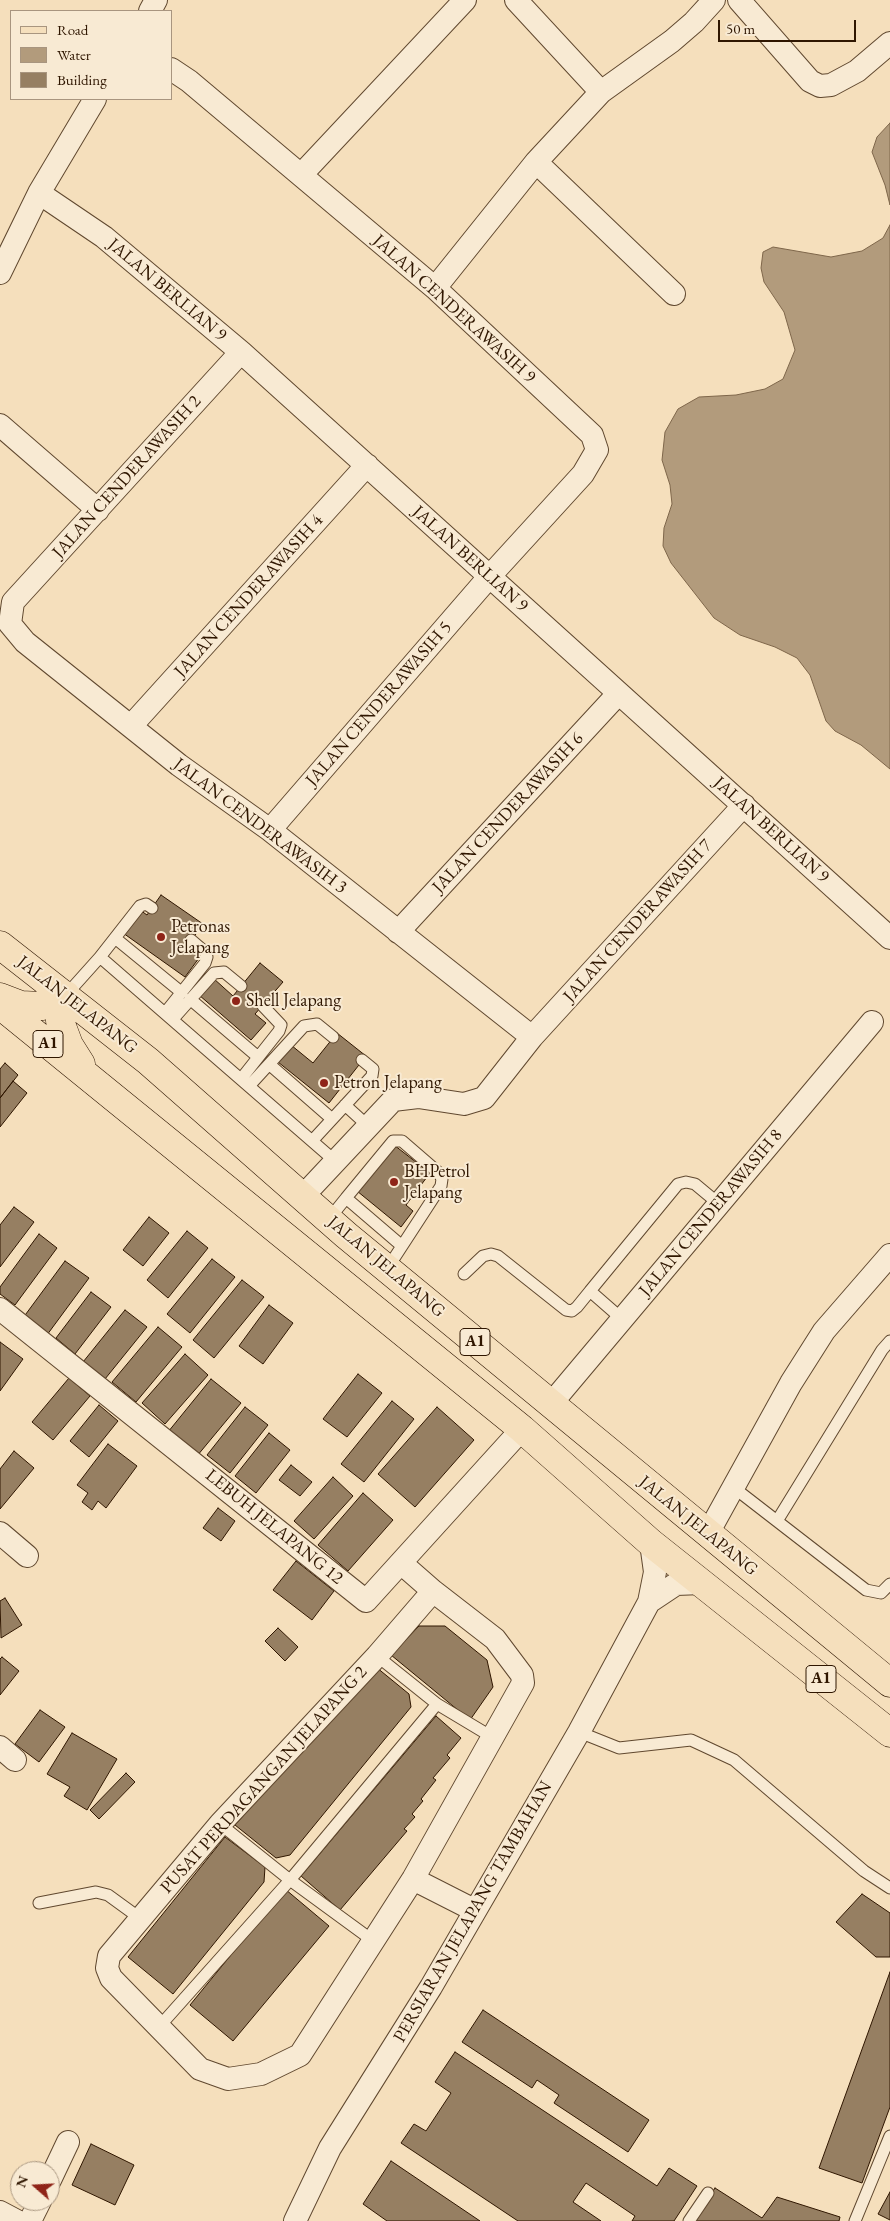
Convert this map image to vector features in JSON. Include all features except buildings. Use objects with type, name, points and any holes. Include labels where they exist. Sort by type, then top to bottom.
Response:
[{"type":"main road","name":"JALAN JELAPANG","points":[[0,945],[148,1060],[387,1269],[890,1683]]},
{"type":"main road","points":[[0,997],[20,1005],[42,1006],[56,1002],[66,995]]},
{"type":"main road","points":[[66,995],[60,1013],[61,1029],[72,1052],[96,1083]]},
{"type":"main road","name":"A1","points":[[0,1005],[522,1429],[651,1543],[890,1733]]},
{"type":"street","points":[[301,176],[465,0]]},
{"type":"street","points":[[516,0],[601,92]]},
{"type":"street","points":[[435,288],[536,162],[601,92],[672,41],[694,22],[714,0]]},
{"type":"street","points":[[740,0],[810,81],[820,86],[831,85],[857,71],[890,43]]},
{"type":"street","name":"JALAN CENDERAWASIH 9","points":[[172,70],[435,288],[592,435],[597,450],[582,474],[489,577]]},
{"type":"street","points":[[0,273],[39,193],[94,100]]},
{"type":"street","points":[[536,162],[674,294]]},
{"type":"street","name":"JALAN BERLIAN 9","points":[[39,193],[104,237],[241,352],[890,938]]},
{"type":"street","name":"JALAN CENDERAWASIH 2","points":[[8,616],[98,510],[241,352]]},
{"type":"street","points":[[0,425],[98,510]]},
{"type":"street","name":"JALAN CENDERAWASIH 4","points":[[131,726],[366,465]]},
{"type":"street","name":"JALAN CENDERAWASIH 5","points":[[270,830],[489,577]]},
{"type":"street","name":"JALAN CENDERAWASIH 3","points":[[8,616],[25,642],[179,764],[270,830],[532,1037]]},
{"type":"street","name":"JALAN CENDERAWASIH 6","points":[[398,932],[618,694]]},
{"type":"street","name":"JALAN CENDERAWASIH 7","points":[[303,1196],[393,1100],[418,1097],[464,1104],[484,1098],[532,1037],[744,805]]},
{"type":"street","name":"JALAN CENDERAWASIH 8","points":[[550,1405],[872,1022]]},
{"type":"street","points":[[707,1534],[792,1383],[824,1331],[890,1255]]},
{"type":"street","name":"LEBUH JELAPANG 12","points":[[0,1310],[366,1601],[522,1429]]},
{"type":"street","points":[[0,1534],[27,1556]]},
{"type":"street","name":"PERSIARAN JELAPANG TAMBAHAN","points":[[295,2221],[330,2148],[431,1987],[579,1732],[649,1602],[655,1572],[651,1543]]},
{"type":"street","points":[[372,1940],[413,1879],[523,1683],[522,1674],[495,1639],[433,1591],[402,1563]]},
{"type":"street","name":"PERSIARAN JELAPANG TAMBAHAN","points":[[649,1602],[676,1584],[702,1583]]},
{"type":"street","name":"PUSAT PERDAGANGAN JELAPANG 2","points":[[372,1940],[300,2056],[261,2074],[228,2079],[200,2069],[110,1978],[107,1968],[109,1956],[220,1824],[377,1656],[433,1591]]},
{"type":"street","points":[[413,1879],[474,1910]]},
{"type":"street","points":[[59,2161],[68,2142]]},
{"type":"street","points":[[0,2212],[17,2221]]},
{"type":"lane","points":[[66,995],[100,957],[140,906],[146,904],[152,908]]},
{"type":"lane","points":[[115,938],[258,1057]]},
{"type":"lane","points":[[186,996],[207,957],[205,952],[191,940]]},
{"type":"lane","points":[[100,957],[334,1161]]},
{"type":"lane","points":[[169,1016],[186,996],[218,971],[224,972],[241,986]]},
{"type":"lane","points":[[245,1082],[258,1057],[279,1032],[281,1025],[263,1006]]},
{"type":"lane","points":[[245,1082],[269,1064],[304,1026],[317,1024],[334,1037]]},
{"type":"lane","points":[[312,1141],[374,1072],[373,1068],[362,1060]]},
{"type":"lane","points":[[269,1064],[332,1119]]},
{"type":"lane","points":[[345,1105],[368,1126]]},
{"type":"lane","points":[[329,1219],[393,1140],[402,1141],[439,1174],[442,1179],[441,1186],[387,1269]]},
{"type":"lane","points":[[464,1274],[483,1256],[491,1254],[498,1256],[566,1310],[572,1311],[678,1184],[686,1182],[695,1184],[718,1204]]},
{"type":"lane","points":[[346,1198],[402,1246]]},
{"type":"lane","points":[[590,1291],[622,1319]]},
{"type":"lane","points":[[777,1521],[882,1350],[890,1341]]},
{"type":"lane","points":[[733,1487],[866,1590],[882,1593],[890,1584]]},
{"type":"lane","points":[[377,1656],[437,1704],[492,1737]]},
{"type":"lane","points":[[158,2028],[290,1880],[437,1704]]},
{"type":"lane","points":[[579,1732],[619,1748],[691,1740],[734,1760],[864,1871],[890,1888]]},
{"type":"lane","points":[[220,1824],[290,1880],[372,1940]]},
{"type":"lane","points":[[39,1903],[96,1892],[108,1895],[141,1919]]},
{"type":"lane","points":[[855,2221],[890,2136]]},
{"type":"lane","points":[[689,2221],[708,2193]]},
{"type":"water","points":[[890,123],[890,205],[885,185],[872,152],[877,137]]},
{"type":"water","points":[[890,225],[890,769],[861,745],[835,731],[826,721],[810,675],[797,658],[775,647],[740,635],[714,618],[671,563],[663,546],[664,528],[672,504],[670,485],[662,460],[665,432],[678,409],[699,397],[736,395],[765,389],[783,379],[795,350],[784,312],[764,282],[761,268],[763,252],[773,247],[831,257],[862,251],[883,238]]},
{"type":"place","name":"Petronas Jelapang","points":[[161,937]]},
{"type":"place","name":"Shell Jelapang","points":[[236,1001]]},
{"type":"place","name":"Petron Jelapang","points":[[324,1083]]},
{"type":"place","name":"BHPetrol Jelapang","points":[[394,1182]]}]
